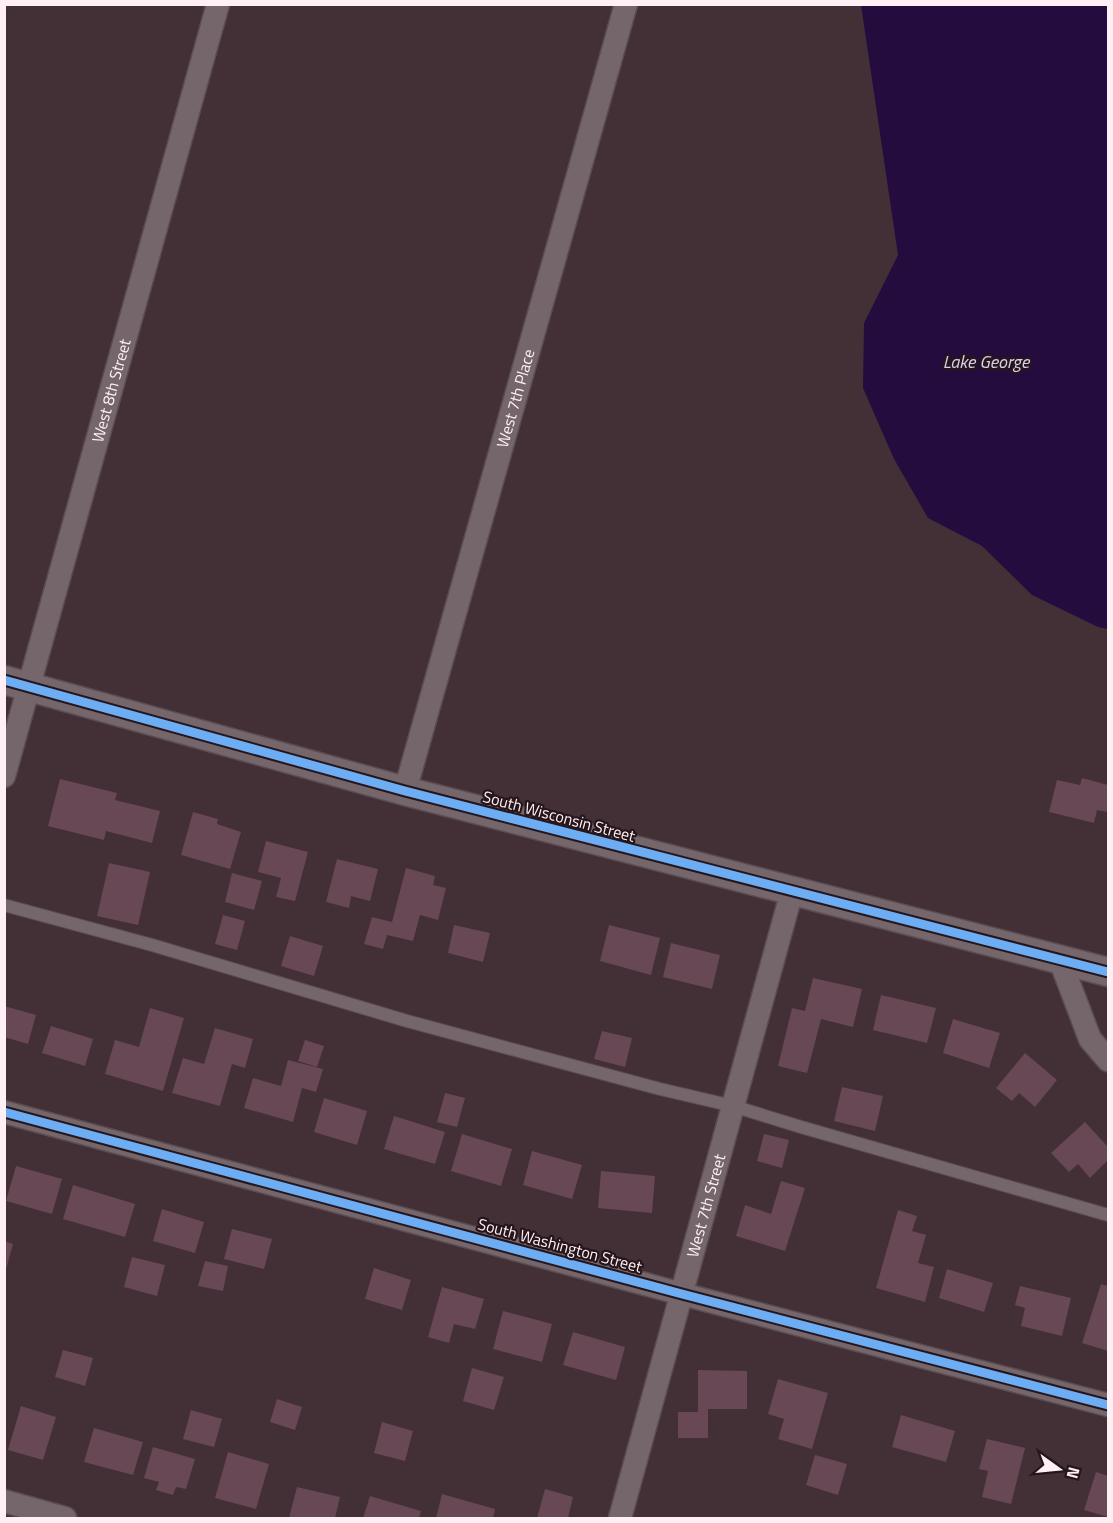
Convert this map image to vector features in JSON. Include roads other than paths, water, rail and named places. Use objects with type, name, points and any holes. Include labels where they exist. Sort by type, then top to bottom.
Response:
[{"type":"street","name":"West 8th Street","points":[[4,776],[17,683],[218,4]]},
{"type":"street","name":"West 7th Place","points":[[405,791],[626,4]]},
{"type":"street","name":"South Wisconsin Street","points":[[17,683],[405,791],[1108,972]]},
{"type":"street","name":"West 7th Street","points":[[620,1518],[792,891]]},
{"type":"street","points":[[1060,960],[1090,1039],[1108,1060]]},
{"type":"street","name":"South Washington Street","points":[[4,1112],[1108,1406]]},
{"type":"street","points":[[4,1501],[65,1518]]},
{"type":"lane","points":[[4,904],[152,945],[407,1021],[649,1086],[733,1106],[1108,1215]]},
{"type":"water","name":"Lake George","points":[[861,5],[1108,5],[1108,629],[1098,627],[1032,595],[982,546],[928,518],[894,459],[863,388],[864,323],[898,255]]}]
